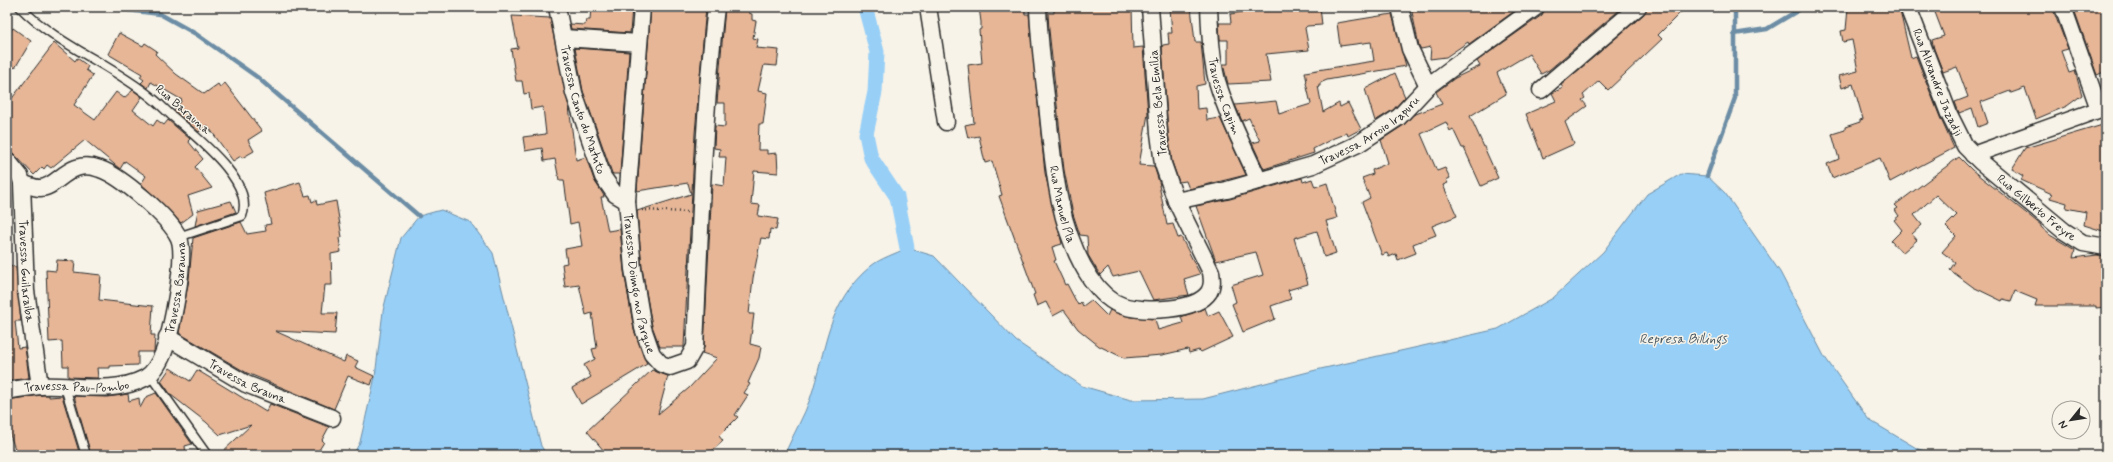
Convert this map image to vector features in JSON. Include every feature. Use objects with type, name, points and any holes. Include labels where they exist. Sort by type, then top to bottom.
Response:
[{"type":"street","name":"Travessa Canto do Matuto","points":[[557,7],[574,93],[603,177],[615,194],[628,205]]},
{"type":"street","name":"Travessa Doimgo no Parque","points":[[642,7],[628,205],[633,269],[643,328],[655,358],[661,364],[670,366],[687,361],[695,347],[712,42],[716,7]]},
{"type":"street","points":[[928,7],[946,122]]},
{"type":"street","name":"Rua Manuel Pla","points":[[1038,7],[1049,121],[1059,196],[1076,252],[1091,279],[1099,289],[1122,306],[1144,310],[1169,309],[1197,301]]},
{"type":"street","name":"Travessa Bela Emília","points":[[1150,7],[1159,133],[1165,170],[1176,201],[1211,272],[1212,286],[1204,297],[1197,301]]},
{"type":"street","name":"Travessa Capim","points":[[1209,7],[1213,64],[1222,98],[1259,181]]},
{"type":"street","points":[[1400,7],[1410,49],[1428,86]]},
{"type":"street","name":"Travessa Arroio Irapuru","points":[[1176,201],[1259,181],[1312,166],[1358,144],[1399,117],[1428,86],[1536,7]]},
{"type":"street","points":[[1541,90],[1638,7]]},
{"type":"street","name":"Rua Alexandre Jazadji","points":[[1908,7],[1954,127],[1973,155]]},
{"type":"street","points":[[1973,155],[2102,108],[2063,7]]},
{"type":"street","points":[[564,38],[639,43]]},
{"type":"street","name":"Rua Gilberto Freyre","points":[[1973,155],[2076,239],[2089,245],[2106,247]]},
{"type":"street","name":"Travessa Guilaraiba","points":[[7,160],[20,176],[22,183],[26,291],[40,386]]},
{"type":"street","name":"Travessa Barauna","points":[[22,183],[40,188],[49,185],[72,170],[90,167],[100,169],[122,181],[146,200],[163,217],[178,237],[181,246],[179,277],[167,338],[162,355],[148,376]]},
{"type":"street","name":"Travessa Brauna","points":[[167,338],[246,384],[332,418]]},
{"type":"street","name":"Travessa Pau-Pombo","points":[[7,391],[40,386],[120,386],[148,376]]},
{"type":"lane","name":"Rua Barauna","points":[[20,7],[63,41],[117,73],[153,98],[202,141],[234,178],[243,200],[242,216],[178,237]]},
{"type":"lane","points":[[148,376],[207,455]]},
{"type":"lane","points":[[65,387],[86,455]]},
{"type":"path","points":[[628,205],[702,212]]},
{"type":"water","name":"Represa Billings","points":[[1681,174],[1707,176],[1725,193],[1780,272],[1824,356],[1869,420],[1918,449],[1940,455],[781,455],[787,449],[808,405],[830,328],[836,311],[845,295],[856,280],[871,266],[884,258],[907,248],[934,256],[1016,341],[1082,386],[1131,400],[1203,399],[1316,370],[1498,329],[1553,298],[1603,252],[1647,194]]},
{"type":"water","points":[[441,210],[470,222],[493,253],[541,446],[547,455],[353,455],[360,442],[375,377],[383,311],[401,238],[419,216]]},
{"type":"building","points":[[591,7],[632,7],[630,33],[571,29],[570,24],[585,25],[586,20],[590,20]]},
{"type":"building","points":[[651,7],[706,7],[695,133],[684,347],[660,347],[652,326],[642,268],[637,211],[691,194],[688,183],[637,191]]},
{"type":"building","points":[[725,7],[750,7],[749,13],[752,14],[752,20],[756,21],[753,38],[758,39],[756,48],[779,50],[777,66],[764,65],[758,91],[767,93],[763,124],[759,124],[758,150],[767,150],[767,154],[777,153],[778,173],[754,171],[751,204],[760,205],[758,216],[778,219],[776,230],[770,229],[769,239],[761,238],[753,278],[749,314],[754,314],[750,344],[761,347],[759,358],[748,383],[750,384],[744,393],[748,395],[735,415],[738,417],[719,436],[723,441],[713,450],[698,455],[614,455],[605,452],[587,431],[652,370],[668,376],[658,414],[689,388],[717,358],[702,353],[704,347],[712,184],[724,186],[726,157],[719,157],[720,149],[714,148],[715,126],[725,127],[725,103],[717,103]]},
{"type":"building","points":[[979,7],[1025,7],[1025,14],[1029,14],[1045,173],[1062,244],[1052,247],[1056,260],[1054,261],[1065,285],[1067,284],[1078,305],[1081,302],[1083,306],[1091,300],[1107,316],[1110,310],[1130,317],[1155,319],[1158,330],[1183,323],[1181,317],[1205,308],[1208,316],[1219,311],[1233,337],[1201,352],[1199,350],[1189,353],[1188,349],[1162,355],[1124,358],[1099,346],[1078,329],[1064,310],[1053,316],[1046,302],[1037,306],[1033,295],[1035,294],[999,196],[1002,195],[992,161],[985,163],[979,136],[968,138],[965,125],[974,123],[968,65],[982,63],[979,30],[981,29],[981,22]]},
{"type":"building","points":[[1054,7],[1132,7],[1133,48],[1143,47],[1148,114],[1139,165],[1154,166],[1160,185],[1167,225],[1173,224],[1178,238],[1181,237],[1200,274],[1184,279],[1189,295],[1153,300],[1139,271],[1113,277],[1108,267],[1100,275],[1088,255],[1087,236],[1080,235],[1073,214],[1064,170],[1049,30],[1048,13],[1054,13]]},
{"type":"building","points":[[1191,7],[1195,42],[1201,42],[1205,84],[1196,86],[1197,109],[1206,108],[1207,120],[1220,118],[1246,175],[1189,189],[1186,181],[1179,182],[1172,162],[1168,132],[1162,47],[1163,45],[1169,44],[1168,33],[1172,33],[1170,8]]},
{"type":"building","points":[[1249,7],[1320,7],[1322,25],[1307,26],[1305,28],[1309,50],[1266,54],[1271,82],[1228,84],[1223,64],[1228,64],[1228,40],[1220,40],[1219,23],[1231,23],[1230,14],[1249,11]]},
{"type":"building","points":[[1411,7],[1520,7],[1469,44],[1468,42],[1446,57],[1430,59],[1431,47],[1421,49],[1419,46]]},
{"type":"building","points":[[1546,7],[1623,7],[1549,70],[1541,74],[1529,54],[1497,73],[1506,94],[1470,116],[1498,178],[1481,186],[1464,148],[1462,148],[1453,129],[1450,131],[1446,122],[1421,134],[1437,171],[1445,168],[1450,178],[1446,180],[1448,183],[1443,185],[1457,216],[1432,226],[1436,235],[1413,244],[1416,253],[1398,260],[1396,254],[1389,257],[1387,253],[1382,255],[1362,202],[1370,198],[1362,178],[1373,174],[1372,170],[1388,163],[1381,140],[1404,125],[1413,115],[1442,104],[1436,92],[1455,78],[1480,66],[1477,61],[1542,15]]},
{"type":"building","points":[[1647,7],[1686,7],[1658,35],[1662,39],[1608,90],[1599,81],[1583,95],[1585,98],[1582,100],[1587,106],[1565,122],[1574,144],[1543,158],[1526,114],[1556,101],[1552,93],[1563,88],[1561,85],[1644,14]]},
{"type":"building","points":[[1899,7],[1911,58],[1916,56],[1954,148],[1890,182],[1880,158],[1832,178],[1827,164],[1839,159],[1832,134],[1845,130],[1845,127],[1860,122],[1860,120],[1863,119],[1853,84],[1842,88],[1839,76],[1858,71],[1852,40],[1843,42],[1841,31],[1846,30],[1848,8]]},
{"type":"building","points":[[1933,7],[2052,7],[2068,49],[2061,51],[2069,73],[2075,71],[2082,95],[2067,106],[2036,119],[2025,88],[2011,93],[2010,91],[1981,102],[1988,123],[1978,127],[1972,108],[1959,113],[1955,102],[1968,97],[1957,67],[1943,72],[1934,49],[1932,40],[1944,36]]},
{"type":"building","points":[[2091,7],[2106,7],[2106,71],[2097,75],[2075,12]]},
{"type":"building","points":[[1392,14],[1406,66],[1327,80],[1320,83],[1320,86],[1318,86],[1323,112],[1339,103],[1340,107],[1348,103],[1361,129],[1348,136],[1347,133],[1334,138],[1313,149],[1314,153],[1264,169],[1252,143],[1260,141],[1249,118],[1242,121],[1235,105],[1276,101],[1279,114],[1311,104],[1305,72],[1374,61],[1371,42],[1340,46],[1337,23]]},
{"type":"building","points":[[512,16],[550,18],[569,107],[576,160],[586,157],[594,180],[603,194],[604,197],[601,197],[608,231],[620,229],[624,271],[634,330],[647,364],[581,404],[572,388],[591,377],[584,365],[595,359],[592,349],[597,348],[592,313],[586,315],[579,285],[565,287],[562,264],[567,263],[565,249],[582,246],[578,222],[570,224],[564,180],[559,180],[555,159],[544,161],[542,148],[525,151],[523,137],[546,134],[543,107],[531,109],[529,93],[524,94],[522,81],[516,81],[511,49],[518,48]]},
{"type":"building","points":[[13,28],[31,41],[15,68],[7,62],[7,36]]},
{"type":"building","points":[[119,33],[143,46],[145,43],[157,51],[155,54],[176,74],[204,94],[218,84],[220,87],[225,83],[262,131],[248,140],[254,151],[233,161],[207,125],[199,132],[174,111],[182,100],[151,82],[148,88],[141,83],[144,80],[140,77],[142,74],[108,54]]},
{"type":"building","points":[[54,43],[75,61],[77,58],[88,66],[86,70],[93,75],[74,105],[95,120],[116,92],[124,98],[133,90],[142,97],[133,110],[153,126],[157,120],[164,125],[168,120],[190,139],[188,141],[203,159],[195,167],[212,188],[188,196],[193,214],[181,223],[141,184],[146,176],[125,161],[120,169],[85,140],[51,168],[47,165],[44,169],[42,167],[34,175],[14,154],[7,151],[7,105]]},
{"type":"building","points":[[575,48],[629,52],[620,174],[612,173],[583,91]]},
{"type":"building","points":[[1395,73],[1405,97],[1393,110],[1375,121],[1365,89]]},
{"type":"building","points":[[2106,124],[2106,232],[2084,225],[2086,212],[2066,208],[2067,203],[2050,198],[2052,194],[2021,180],[2023,176],[2012,169],[2025,148]]},
{"type":"building","points":[[1959,157],[1972,170],[2041,225],[2041,227],[2050,235],[2075,250],[2073,258],[2097,255],[2106,256],[2106,307],[2035,306],[2037,300],[2015,291],[2011,301],[2003,299],[2002,301],[1973,287],[1950,270],[1955,262],[1942,252],[1956,236],[1946,226],[1957,215],[1936,195],[1914,215],[1922,225],[1912,234],[1917,240],[1902,253],[1891,241],[1902,230],[1894,220],[1899,216],[1895,210],[1898,208],[1895,205]]},
{"type":"building","points":[[1302,178],[1303,182],[1312,179],[1315,187],[1327,183],[1337,218],[1326,221],[1336,253],[1324,257],[1317,231],[1294,238],[1308,284],[1288,290],[1291,299],[1271,306],[1275,319],[1243,332],[1232,304],[1236,302],[1231,285],[1263,275],[1256,252],[1216,261],[1196,206],[1230,199]]},
{"type":"building","points":[[300,182],[305,196],[310,195],[312,202],[316,200],[317,205],[336,201],[342,237],[339,238],[341,252],[331,254],[332,285],[325,285],[322,313],[337,313],[335,334],[275,331],[344,362],[346,356],[358,361],[355,367],[374,376],[371,385],[348,376],[334,409],[247,373],[179,333],[189,279],[193,238],[241,222],[247,234],[266,231],[265,225],[271,224],[264,193]]},
{"type":"building","points":[[231,201],[236,212],[195,226],[198,210]]},
{"type":"building","points":[[57,260],[75,261],[74,272],[101,275],[99,300],[153,306],[151,335],[155,335],[154,352],[138,352],[138,365],[97,368],[98,378],[68,377],[68,366],[63,366],[62,341],[49,342],[46,270],[56,271]]},
{"type":"building","points":[[7,266],[16,267],[21,321],[15,321],[18,348],[25,347],[29,378],[7,381]]},
{"type":"building","points":[[170,368],[190,381],[197,370],[266,412],[270,404],[329,427],[322,440],[324,442],[316,455],[219,455],[251,425],[220,435],[206,422],[171,395],[161,381]]},
{"type":"building","points":[[156,393],[192,444],[185,446],[186,455],[91,455],[74,396],[107,397],[128,394],[129,401],[139,398],[140,408],[146,397]]},
{"type":"building","points":[[49,395],[49,397],[62,396],[80,455],[17,455],[7,426],[7,400]]},
{"type":"waterway","points":[[865,7],[877,52],[875,92],[866,134],[871,158],[897,197],[907,248]]},
{"type":"waterway","points":[[1707,176],[1735,98],[1735,7]]},
{"type":"waterway","points":[[1734,34],[1767,29],[1802,8],[1809,7]]},
{"type":"waterway","points":[[112,8],[160,14],[196,34],[257,77],[419,216]]}]
